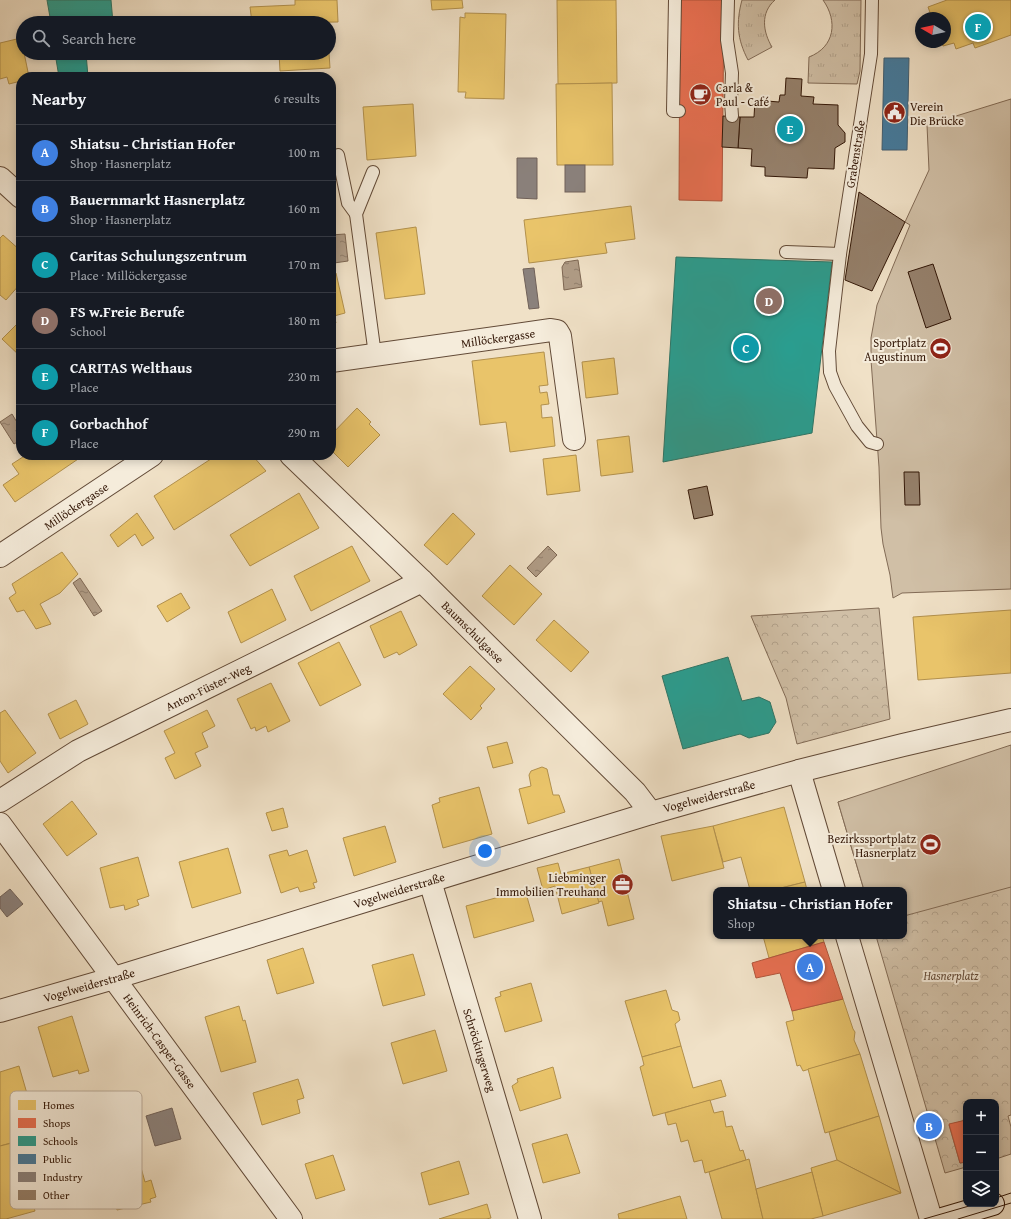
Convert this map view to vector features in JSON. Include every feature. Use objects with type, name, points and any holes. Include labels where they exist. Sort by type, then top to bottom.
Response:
[{"type":"street","points":[[0,178],[16,192]]},
{"type":"street","name":"Millöckergasse","points":[[336,361],[551,330],[557,331],[560,336],[574,439]]},
{"type":"street","name":"Millöckergasse","points":[[0,556],[144,460]]},
{"type":"street","name":"Baumschulgasse","points":[[296,460],[422,581],[635,792],[651,812]]},
{"type":"street","name":"Anton-Füster-Weg","points":[[0,801],[78,751],[422,581]]},
{"type":"street","points":[[833,887],[799,772],[902,745],[1011,720]]},
{"type":"street","name":"Vogelweiderstraße","points":[[0,1011],[114,978],[651,812],[799,772]]},
{"type":"street","name":"Heinrich-Casper-Gasse","points":[[0,824],[291,1219]]},
{"type":"street","name":"Schröckingerweg","points":[[430,881],[530,1219]]},
{"type":"street","points":[[849,939],[931,1219]]},
{"type":"street","points":[[999,1202],[1011,1198]]},
{"type":"street","points":[[942,1219],[983,1207]]},
{"type":"lane","points":[[675,0],[673,111],[679,111]]},
{"type":"lane","points":[[728,0],[727,40],[732,72],[732,116]]},
{"type":"lane","name":"Grabenstraße","points":[[872,0],[871,54],[840,254],[829,351],[830,372],[835,386],[857,426],[870,442],[877,444]]},
{"type":"lane","points":[[338,155],[348,203],[356,214],[375,355]]},
{"type":"lane","points":[[356,214],[373,172]]},
{"type":"lane","points":[[786,252],[840,254]]},
{"type":"green space","points":[[742,0],[775,0],[767,11],[764,23],[772,47],[748,60],[740,38],[738,23]]},
{"type":"green space","points":[[823,0],[861,0],[860,71],[857,84],[808,83],[809,57],[818,53],[824,47],[829,40],[831,33],[831,16]]},
{"type":"green space","name":"Sportplatz Augustinum","points":[[1011,99],[1011,589],[902,593],[893,598],[881,528],[879,467],[871,360],[871,338],[877,305],[910,225],[905,222],[929,170],[927,125]]},
{"type":"green space","points":[[879,608],[890,719],[797,744],[786,698],[751,616]]},
{"type":"green space","name":"Bezirkssportplatz Hasnerplatz","points":[[1011,745],[1011,887],[907,915],[907,887],[863,887],[838,802]]},
{"type":"green space","name":"Hasnerplatz","points":[[883,789],[1011,874],[1011,1115],[1008,1116],[1011,1127],[1011,1154],[999,1158],[999,1099],[963,1099],[963,1121],[949,1125],[960,1163],[963,1162],[963,1168],[945,1173],[877,939],[907,939],[907,887],[863,887],[838,802]]},
{"type":"water","points":[[345,234],[348,261],[336,263],[336,235]]},
{"type":"water","points":[[578,260],[582,287],[564,290],[562,267],[565,262]]},
{"type":"water","points":[[12,414],[16,421],[16,443],[14,444],[0,422]]},
{"type":"water","points":[[548,546],[557,555],[536,577],[527,568]]},
{"type":"water","points":[[80,578],[102,611],[94,616],[73,583]]},
{"type":"building: Homes","points":[[295,0],[337,0],[338,22],[336,22],[336,16],[251,16],[250,7],[295,5]]},
{"type":"building: Homes","points":[[431,0],[462,0],[463,8],[432,10]]},
{"type":"building: Homes","points":[[557,0],[616,0],[617,83],[558,84]]},
{"type":"building: Homes","points":[[947,0],[1011,0],[1011,35],[975,48],[973,43],[956,49],[954,43],[951,44],[951,12],[930,12],[928,7]]},
{"type":"building: Homes","points":[[465,13],[506,14],[504,99],[465,98],[466,92],[458,92],[460,17],[465,18]]},
{"type":"building: Homes","points":[[16,39],[16,60],[26,60],[28,72],[16,72],[16,82],[9,84],[7,77],[0,79],[0,43]]},
{"type":"building: Homes","points":[[279,60],[329,60],[330,68],[280,71]]},
{"type":"building: Homes","points":[[612,83],[613,165],[557,165],[556,84]]},
{"type":"building: Homes","points":[[413,104],[416,156],[367,160],[363,107]]},
{"type":"building: Homes","points":[[631,206],[635,239],[605,243],[607,253],[529,263],[524,220]]},
{"type":"building: Homes","points":[[416,227],[425,294],[385,299],[376,233]]},
{"type":"building: Homes","points":[[3,235],[16,247],[16,289],[6,300],[0,295],[0,238]]},
{"type":"building: Homes","points":[[336,273],[345,313],[336,315]]},
{"type":"building: Homes","points":[[16,325],[16,352],[2,339]]},
{"type":"building: Homes","points":[[544,352],[548,385],[539,386],[540,393],[547,392],[549,404],[541,405],[542,418],[552,417],[555,446],[510,452],[506,422],[480,425],[472,361]]},
{"type":"building: Homes","points":[[614,358],[618,394],[586,398],[582,362]]},
{"type":"building: Homes","points":[[357,408],[371,422],[369,424],[380,435],[348,467],[336,455],[336,430]]},
{"type":"building: Homes","points":[[629,436],[633,472],[601,476],[597,440]]},
{"type":"building: Homes","points":[[576,455],[580,491],[547,495],[543,459]]},
{"type":"building: Homes","points":[[18,460],[77,460],[15,502],[3,485],[19,474],[12,464]]},
{"type":"building: Homes","points":[[209,460],[256,460],[266,471],[174,530],[154,496]]},
{"type":"building: Homes","points":[[299,493],[319,528],[250,566],[230,535]]},
{"type":"building: Homes","points":[[137,513],[154,538],[142,546],[135,534],[118,547],[110,535]]},
{"type":"building: Homes","points":[[453,513],[475,534],[447,565],[424,545]]},
{"type":"building: Homes","points":[[352,546],[370,581],[311,611],[294,576]]},
{"type":"building: Homes","points":[[62,552],[78,574],[60,593],[40,604],[51,624],[36,629],[24,610],[17,612],[9,598],[16,593],[12,584]]},
{"type":"building: Homes","points":[[510,565],[542,594],[514,625],[482,596]]},
{"type":"building: Homes","points":[[272,589],[286,620],[241,643],[228,612]]},
{"type":"building: Homes","points":[[181,593],[190,608],[167,622],[157,606]]},
{"type":"building: Homes","points":[[1011,610],[1011,673],[918,680],[913,617]]},
{"type":"building: Homes","points":[[401,611],[417,645],[399,655],[397,652],[384,658],[370,626]]},
{"type":"building: Homes","points":[[554,620],[589,652],[571,672],[536,640]]},
{"type":"building: Homes","points":[[339,642],[361,685],[320,706],[298,663]]},
{"type":"building: Homes","points":[[470,666],[495,689],[480,706],[482,708],[471,720],[443,694]]},
{"type":"building: Homes","points":[[271,683],[290,721],[268,732],[266,726],[256,731],[255,727],[251,729],[237,699]]},
{"type":"building: Homes","points":[[76,700],[88,724],[60,739],[48,714]]},
{"type":"building: Homes","points":[[5,710],[36,753],[8,773],[0,761],[0,713]]},
{"type":"building: Homes","points":[[207,710],[215,726],[202,733],[208,747],[195,753],[201,766],[175,779],[165,758],[175,753],[164,731]]},
{"type":"building: Homes","points":[[507,742],[513,763],[493,768],[487,747]]},
{"type":"building: Homes","points":[[542,767],[547,769],[553,795],[559,795],[565,812],[528,824],[519,789],[531,786],[529,775],[531,771]]},
{"type":"building: Homes","points":[[479,787],[492,834],[443,848],[432,805],[440,802],[439,798]]},
{"type":"building: Homes","points":[[72,801],[97,834],[67,856],[43,824]]},
{"type":"building: Homes","points":[[784,807],[805,882],[785,887],[749,887],[741,857],[723,862],[713,826]]},
{"type":"building: Homes","points":[[283,808],[288,827],[272,831],[266,813]]},
{"type":"building: Homes","points":[[385,826],[396,862],[354,876],[343,838]]},
{"type":"building: Homes","points":[[713,826],[724,868],[672,881],[661,836]]},
{"type":"building: Homes","points":[[228,848],[241,893],[192,908],[179,862]]},
{"type":"building: Homes","points":[[287,850],[289,856],[307,850],[317,882],[313,883],[315,888],[300,892],[298,887],[281,893],[269,855]]},
{"type":"building: Homes","points":[[138,857],[149,896],[137,900],[139,905],[125,910],[124,905],[110,908],[100,868]]},
{"type":"building: Homes","points":[[619,859],[634,919],[608,926],[602,901],[598,902],[589,867]]},
{"type":"building: Homes","points":[[558,863],[561,874],[589,867],[599,903],[562,914],[555,886],[543,890],[537,868]]},
{"type":"building: Homes","points":[[805,882],[806,887],[785,887]]},
{"type":"building: Homes","points":[[525,890],[534,921],[474,938],[466,906]]},
{"type":"building: Homes","points":[[764,939],[823,939],[824,942],[769,958]]},
{"type":"building: Homes","points":[[303,948],[314,983],[277,994],[267,960]]},
{"type":"building: Homes","points":[[413,954],[425,995],[383,1006],[372,965]]},
{"type":"building: Homes","points":[[531,983],[542,1021],[505,1032],[495,998],[501,996],[500,992]]},
{"type":"building: Homes","points":[[666,990],[672,1010],[678,1012],[680,1020],[675,1024],[681,1046],[642,1057],[625,1001]]},
{"type":"building: Homes","points":[[843,999],[855,1032],[854,1040],[860,1054],[803,1071],[800,1065],[797,1066],[786,1022],[794,1020],[792,1011]]},
{"type":"building: Homes","points":[[239,1006],[243,1021],[245,1020],[256,1062],[221,1072],[205,1017]]},
{"type":"building: Homes","points":[[72,1016],[89,1071],[79,1074],[78,1070],[53,1077],[38,1027]]},
{"type":"building: Homes","points":[[435,1030],[447,1071],[403,1084],[391,1043]]},
{"type":"building: Homes","points":[[681,1046],[693,1088],[721,1080],[726,1096],[653,1116],[640,1067],[644,1065],[642,1057]]},
{"type":"building: Homes","points":[[860,1054],[879,1116],[825,1133],[808,1069]]},
{"type":"building: Homes","points":[[19,1066],[26,1091],[10,1091],[10,1143],[0,1146],[0,1072]]},
{"type":"building: Homes","points":[[553,1067],[561,1098],[520,1111],[512,1086],[518,1082],[517,1079]]},
{"type":"building: Homes","points":[[298,1079],[304,1098],[297,1100],[300,1113],[262,1125],[253,1093]]},
{"type":"building: Homes","points":[[710,1100],[714,1113],[723,1111],[726,1127],[732,1126],[740,1151],[743,1150],[746,1160],[705,1173],[702,1160],[694,1162],[688,1140],[681,1142],[676,1123],[668,1125],[665,1113]]},
{"type":"building: Homes","points":[[879,1116],[901,1193],[837,1160],[829,1132]]},
{"type":"building: Homes","points":[[567,1134],[580,1173],[543,1183],[532,1144]]},
{"type":"building: Homes","points":[[10,1144],[10,1209],[34,1209],[35,1211],[6,1219],[0,1219],[0,1146]]},
{"type":"building: Homes","points":[[333,1155],[345,1190],[316,1199],[305,1164]]},
{"type":"building: Homes","points":[[749,1159],[763,1219],[722,1219],[709,1172]]},
{"type":"building: Homes","points":[[837,1160],[901,1193],[823,1216],[811,1168]]},
{"type":"building: Homes","points":[[459,1161],[469,1194],[429,1205],[421,1173]]},
{"type":"building: Homes","points":[[142,1171],[145,1182],[151,1180],[156,1197],[150,1199],[151,1202],[142,1204]]},
{"type":"building: Homes","points":[[812,1172],[823,1216],[811,1219],[763,1219],[756,1189]]},
{"type":"building: Homes","points":[[680,1196],[687,1219],[619,1219],[618,1214]]},
{"type":"building: Homes","points":[[487,1204],[491,1218],[439,1219]]},
{"type":"building: Shops","points":[[680,0],[724,0],[722,201],[679,200]]},
{"type":"building: Shops","points":[[824,942],[843,999],[792,1011],[780,973],[756,978],[752,963]]},
{"type":"building: Shops","points":[[963,1121],[963,1162],[960,1163],[949,1124]]},
{"type":"building: Schools","points":[[47,0],[111,0],[112,16],[50,16]]},
{"type":"building: Schools","points":[[56,60],[87,60],[88,72],[58,72]]},
{"type":"building: Schools","points":[[676,257],[832,262],[812,433],[663,462]]},
{"type":"building: Schools","points":[[728,657],[742,701],[759,697],[770,702],[776,722],[769,733],[749,738],[740,734],[683,749],[662,676]]},
{"type":"building: Public","name":"Verein Die Brücke","points":[[884,58],[909,58],[907,150],[882,150]]},
{"type":"building: Industry","points":[[517,158],[537,158],[537,199],[517,198]]},
{"type":"building: Industry","points":[[565,165],[585,165],[585,192],[565,192]]},
{"type":"building: Industry","points":[[534,268],[539,308],[529,309],[523,269]]},
{"type":"building: Industry","points":[[10,889],[23,904],[7,917],[0,908],[0,897]]},
{"type":"building: Industry","points":[[172,1108],[181,1139],[155,1146],[146,1116]]},
{"type":"building: Other","points":[[786,78],[802,79],[801,96],[814,97],[813,104],[838,105],[838,125],[845,133],[845,142],[835,148],[834,169],[808,168],[807,178],[765,176],[765,167],[751,166],[752,149],[738,148],[740,117],[754,117],[755,100],[779,102],[780,95],[785,95]]},
{"type":"building: Other","points":[[723,116],[740,117],[738,148],[722,147]]},
{"type":"building: Other","points":[[859,192],[905,222],[872,291],[845,280]]},
{"type":"building: Other","points":[[933,264],[951,319],[926,328],[908,272]]},
{"type":"building: Other","points":[[904,472],[919,472],[920,505],[905,505]]},
{"type":"building: Other","points":[[707,486],[713,515],[694,519],[688,490]]},
{"type":"tram line","points":[[999,1197],[1011,1193]]},
{"type":"tram line","points":[[958,1219],[1011,1203]]},
{"type":"tram line","points":[[924,1219],[966,1207]]},
{"type":"place","name":"Gorbachhof","points":[[978,27]]},
{"type":"place","name":"Carla & Paul - Café","points":[[700,94]]},
{"type":"place","name":"Verein Die Brücke","points":[[895,113]]},
{"type":"place","name":"CARITAS Welthaus","points":[[790,129]]},
{"type":"place","name":"FS w.Freie Berufe","points":[[769,301]]},
{"type":"place","name":"Caritas Schulungszentrum","points":[[746,348]]},
{"type":"place","name":"Sportplatz Augustinum","points":[[941,349]]},
{"type":"place","name":"Bezirkssportplatz Hasnerplatz","points":[[931,845]]},
{"type":"place","name":"Liebminger Immobilien Treuhand","points":[[622,884]]},
{"type":"place","name":"Shiatsu - Christian Hofer","points":[[810,967]]},
{"type":"place","name":"Bauernmarkt Hasnerplatz","points":[[929,1126]]}]
